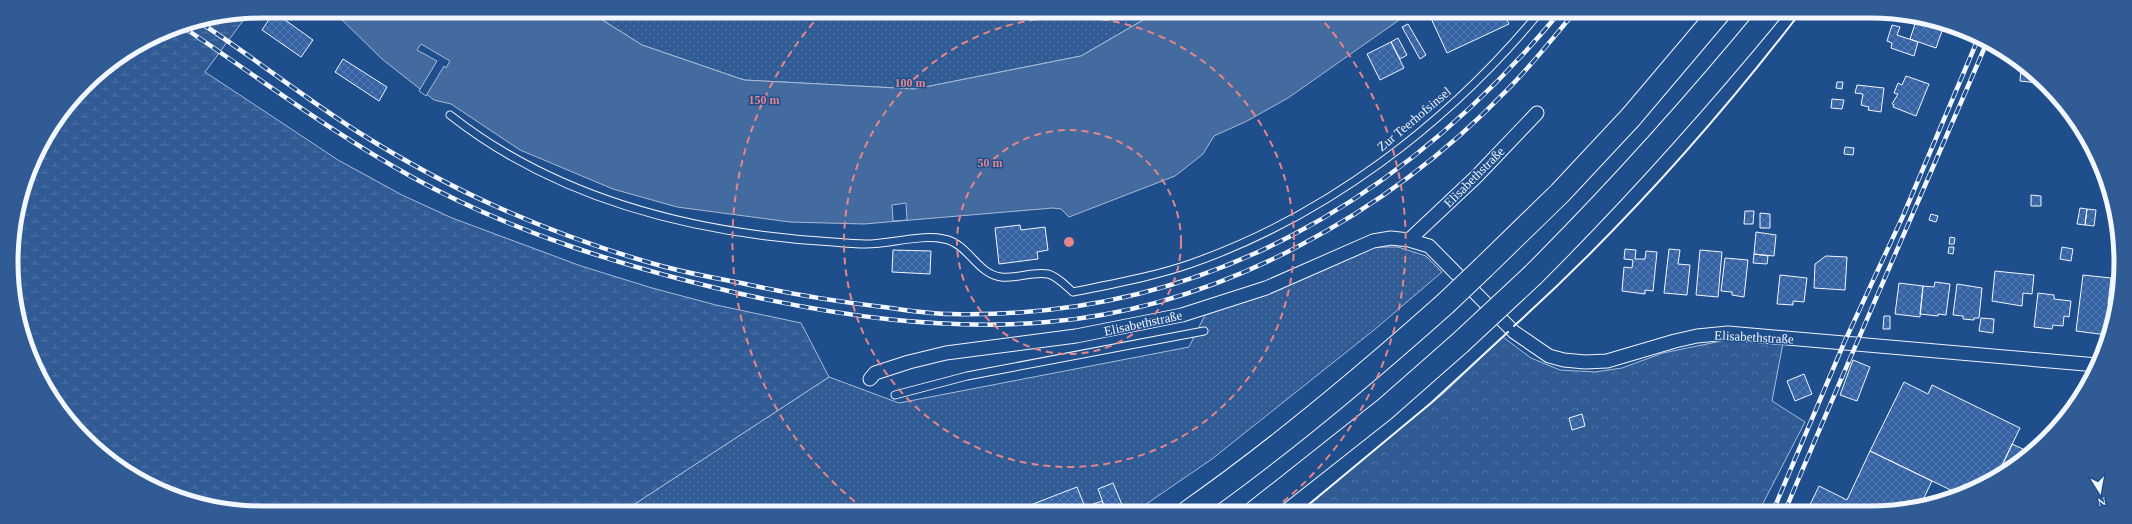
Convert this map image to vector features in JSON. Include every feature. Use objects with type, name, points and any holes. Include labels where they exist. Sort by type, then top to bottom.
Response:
[{"type":"highway","points":[[1196,506],[1277,447],[1353,386],[1445,304],[1560,193],[1631,117],[1716,18]]},
{"type":"highway","points":[[1262,506],[1379,413],[1460,343],[1533,275],[1600,208],[1701,96],[1766,18]]},
{"type":"street","name":"Elisabethstraße","points":[[1409,240],[1476,177],[1537,113]]},
{"type":"street","name":"Elisabethstraße","points":[[870,379],[876,373],[909,362],[946,353],[1076,336],[1182,315],[1266,288],[1372,241],[1392,238],[1409,240],[1429,246],[1514,332],[1549,356],[1564,360],[1585,362],[1607,361],[1697,336],[1728,334],[2091,364]]},
{"type":"lane","name":"Zur Teerhofsinsel","points":[[450,115],[478,137],[515,159],[560,180],[620,204],[684,222],[798,240],[867,244],[922,239],[944,239],[961,246],[987,272],[1000,277],[1048,274],[1073,292],[1143,278],[1190,264],[1242,243],[1327,199],[1395,152],[1471,87],[1534,18]]},
{"type":"lane","points":[[894,395],[967,376],[1204,331]]},
{"type":"green space","points":[[599,18],[1147,18],[1081,56],[915,89],[744,80],[642,45]]},
{"type":"green space","points":[[244,19],[205,72],[338,160],[402,195],[452,218],[581,266],[652,288],[716,305],[801,323],[829,377],[632,506],[262,506],[230,504],[199,498],[154,481],[113,456],[89,435],[59,398],[43,370],[31,340],[26,325],[20,294],[18,262],[20,230],[26,199],[43,154],[59,126],[89,89],[113,68],[154,43],[184,31],[214,23]]},
{"type":"green space","points":[[1374,247],[1398,247],[1426,256],[1442,272],[1374,330],[1212,459],[1143,506],[632,506],[829,377],[899,403],[1189,347],[1205,315],[1278,288]]},
{"type":"green space","points":[[1503,337],[1531,358],[1560,370],[1595,372],[1622,368],[1663,353],[1736,338],[1783,343],[1772,401],[1805,422],[1762,506],[1306,506],[1444,393]]},
{"type":"shaded area","points":[[340,18],[599,18],[642,45],[744,80],[915,89],[1081,56],[1147,18],[1402,18],[1288,98],[1247,121],[1214,136],[1203,154],[1175,176],[1069,217],[1061,209],[1053,208],[864,224],[790,222],[677,207],[613,189],[520,150],[451,104],[434,100],[382,59]]},
{"type":"pier","points":[[421,44],[450,61],[446,68],[444,66],[426,96],[419,91],[437,61],[417,50]]},
{"type":"pier","points":[[906,203],[907,220],[893,221],[892,205]]},
{"type":"building","points":[[270,18],[282,18],[313,40],[301,57],[262,30]]},
{"type":"building","points":[[1431,18],[1506,18],[1509,24],[1447,53]]},
{"type":"building","points":[[1915,23],[1943,29],[1936,48],[1910,39]]},
{"type":"building","points":[[1408,24],[1426,55],[1420,59],[1402,27]]},
{"type":"building","points":[[1892,25],[1900,27],[1897,35],[1918,42],[1914,56],[1891,48],[1892,43],[1887,41]]},
{"type":"building","points":[[1398,38],[1407,55],[1400,59],[1391,42]]},
{"type":"building","points":[[1391,42],[1404,68],[1380,80],[1367,54]]},
{"type":"building","points":[[343,59],[387,87],[379,101],[335,72]]},
{"type":"building","points":[[2021,70],[2035,83],[2020,81]]},
{"type":"building","points":[[1906,76],[1929,84],[1916,116],[1893,107],[1894,105],[1892,104],[1898,94],[1894,93],[1898,83],[1902,85]]},
{"type":"building","points":[[1837,82],[1843,82],[1842,89],[1836,88]]},
{"type":"building","points":[[1857,85],[1884,88],[1881,112],[1868,110],[1869,107],[1861,105],[1863,94],[1855,93]]},
{"type":"building","points":[[1832,99],[1844,100],[1842,109],[1831,108]]},
{"type":"building","points":[[1845,147],[1854,148],[1853,155],[1844,154]]},
{"type":"building","points":[[2031,195],[2041,196],[2041,206],[2031,206]]},
{"type":"building","points":[[2080,208],[2087,209],[2085,225],[2077,224]]},
{"type":"building","points":[[2087,209],[2096,210],[2094,226],[2085,225]]},
{"type":"building","points":[[1745,211],[1754,211],[1753,224],[1744,224]]},
{"type":"building","points":[[1760,213],[1770,214],[1770,228],[1760,228]]},
{"type":"building","points":[[1931,214],[1938,216],[1936,222],[1929,220]]},
{"type":"building","points":[[1020,225],[1021,230],[1045,227],[1048,250],[1037,252],[1038,259],[999,264],[995,228]]},
{"type":"building","points":[[1756,232],[1776,235],[1774,256],[1754,254]]},
{"type":"building","points":[[1950,237],[1955,238],[1954,244],[1949,244]]},
{"type":"building","points":[[1949,247],[1954,247],[1953,254],[1948,253]]},
{"type":"building","points":[[2062,247],[2073,249],[2071,261],[2060,259]]},
{"type":"building","points":[[1625,249],[1636,250],[1635,259],[1645,259],[1646,251],[1657,252],[1653,291],[1645,290],[1645,294],[1622,291],[1624,267],[1632,268],[1633,260],[1624,259]]},
{"type":"building","points":[[1669,249],[1680,250],[1678,264],[1690,265],[1687,295],[1664,293]]},
{"type":"building","points":[[893,250],[931,251],[930,274],[892,272]]},
{"type":"building","points":[[1700,250],[1722,252],[1718,297],[1696,295]]},
{"type":"building","points":[[1754,254],[1768,256],[1767,264],[1753,263]]},
{"type":"building","points":[[1826,256],[1847,257],[1845,290],[1814,288],[1815,264]]},
{"type":"building","points":[[1725,258],[1748,260],[1744,297],[1732,295],[1732,292],[1721,291]]},
{"type":"building","points":[[1995,271],[2034,275],[2032,294],[2023,293],[2022,306],[1992,301]]},
{"type":"building","points":[[1780,275],[1807,278],[1804,302],[1793,301],[1793,305],[1777,304]]},
{"type":"building","points":[[2083,275],[2111,278],[2108,304],[2110,304],[2103,334],[2076,331]]},
{"type":"building","points":[[1935,282],[1950,284],[1946,315],[1938,314],[1938,316],[1920,314],[1923,286],[1934,287]]},
{"type":"building","points":[[1899,283],[1923,286],[1920,317],[1895,314]]},
{"type":"building","points":[[1957,284],[1982,288],[1979,318],[1974,318],[1974,320],[1963,319],[1963,316],[1953,315]]},
{"type":"building","points":[[2038,293],[2054,295],[2054,299],[2071,301],[2069,317],[2064,316],[2063,326],[2053,325],[2052,329],[2034,327]]},
{"type":"building","points":[[1884,316],[1890,316],[1890,329],[1883,329]]},
{"type":"building","points":[[1981,318],[1994,319],[1993,333],[1979,331]]},
{"type":"building","points":[[1853,360],[1870,367],[1857,401],[1840,395]]},
{"type":"building","points":[[1804,374],[1812,394],[1795,401],[1787,381]]},
{"type":"building","points":[[1904,382],[1928,394],[1932,385],[2020,428],[2001,468],[1978,481],[1953,491],[1870,451]]},
{"type":"building","points":[[1582,414],[1585,426],[1572,430],[1569,418]]},
{"type":"building","points":[[2012,444],[2025,450],[2019,456],[2001,468]]},
{"type":"building","points":[[1870,451],[1932,481],[1923,500],[1902,504],[1870,506],[1809,506],[1819,486],[1847,500]]},
{"type":"building","points":[[1113,483],[1123,506],[1104,506],[1098,489]]},
{"type":"building","points":[[1077,487],[1085,506],[1028,506]]},
{"type":"building","points":[[1102,501],[1104,506],[1088,506]]},
{"type":"railway","points":[[204,25],[338,119],[391,152],[475,197],[553,230],[637,259],[694,274],[835,301],[917,312],[951,314],[1043,310],[1130,296],[1212,271],[1290,236],[1364,192],[1433,140],[1498,80],[1554,18]]},
{"type":"railway","points":[[187,30],[324,124],[412,177],[450,197],[490,215],[570,246],[612,260],[695,283],[775,301],[852,315],[930,323],[1008,324],[1047,322],[1111,313],[1175,297],[1237,275],[1297,247],[1355,214],[1410,176],[1460,135],[1516,81],[1570,18]]},
{"type":"railway","points":[[1775,506],[1844,343],[1903,216],[1977,42]]},
{"type":"railway","points":[[1787,506],[1985,47]]},
{"type":"wall","points":[[1514,326],[1591,253],[1664,176],[1734,96],[1796,18]]},
{"type":"wall","points":[[1307,506],[1431,403],[1508,332]]}]
